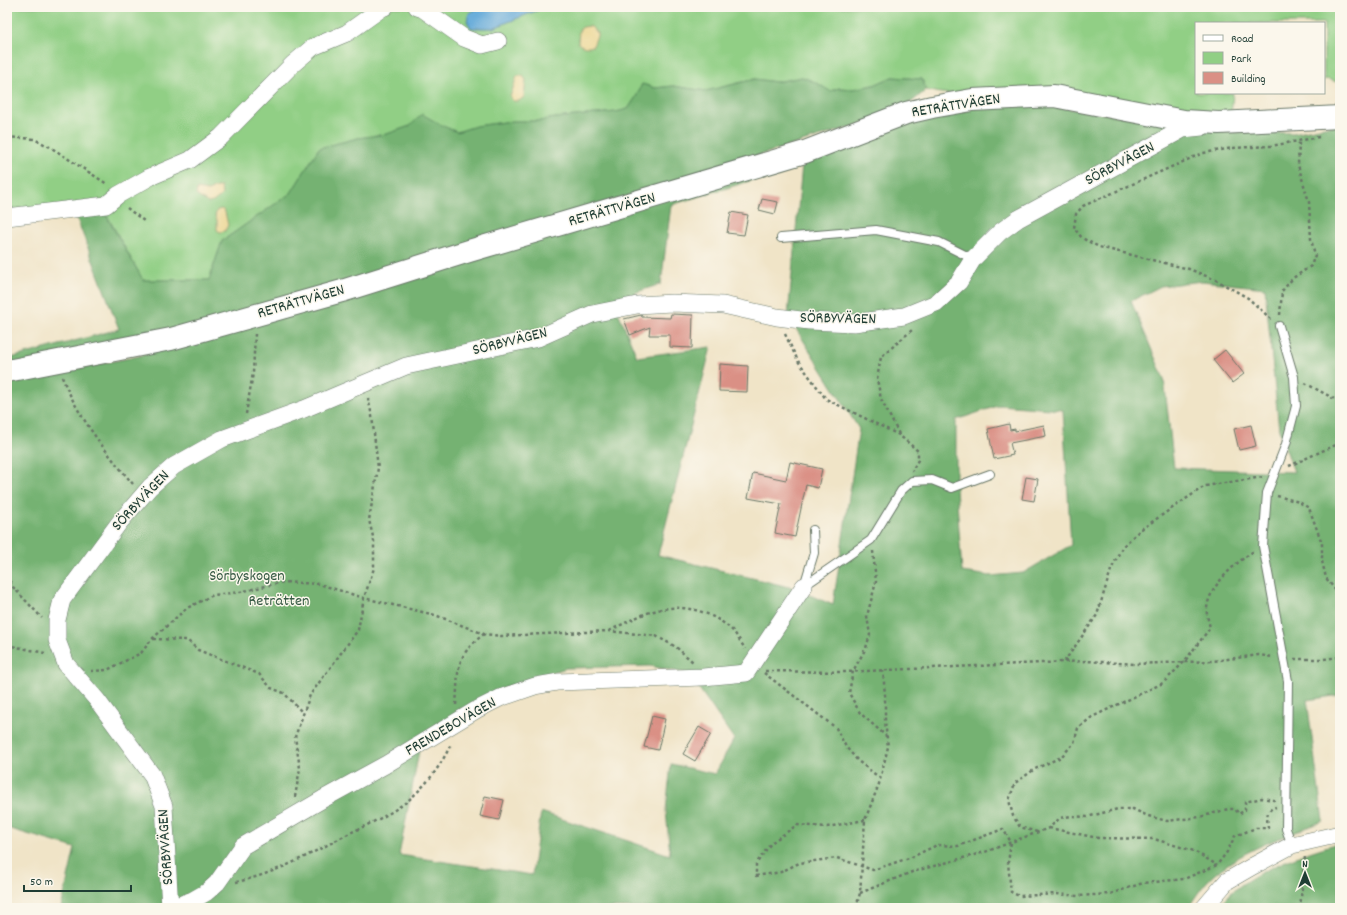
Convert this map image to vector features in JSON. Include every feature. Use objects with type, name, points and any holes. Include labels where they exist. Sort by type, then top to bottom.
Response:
[{"type":"street","points":[[7,217],[106,205],[118,195],[150,177],[190,160],[221,137],[293,64],[313,47],[347,34],[385,7]]},
{"type":"street","points":[[417,7],[423,9],[464,38],[482,45],[498,41]]},
{"type":"street","name":"RETRÄTTVÄGEN","points":[[7,371],[171,339],[256,315],[805,152],[906,113],[932,107],[972,100],[1054,96],[1158,118],[1219,123]]},
{"type":"street","name":"SÖRBYVÄGEN","points":[[171,908],[164,806],[152,775],[97,700],[66,664],[57,640],[57,620],[62,600],[95,555],[142,496],[174,466],[222,439],[304,409],[406,366],[538,338],[592,314],[637,305],[672,303],[723,305],[777,317],[809,321],[854,323],[904,316],[936,303],[959,282],[973,259],[1000,232],[1040,206],[1184,130],[1219,123],[1340,117]]},
{"type":"street","name":"FRENDEBOVÄGEN","points":[[171,908],[193,900],[217,883],[243,846],[385,765],[476,710],[500,698],[528,689],[558,682],[703,677],[746,673],[804,586]]},
{"type":"street","points":[[1204,908],[1227,881],[1300,844],[1340,834]]},
{"type":"lane","points":[[781,238],[876,230],[939,242],[973,259]]},
{"type":"lane","points":[[1279,326],[1294,376],[1296,406],[1286,444],[1267,494],[1263,546],[1288,681],[1289,716],[1286,829],[1300,844]]},
{"type":"lane","points":[[804,586],[871,540],[901,491],[912,481],[932,480],[952,488],[990,474]]},
{"type":"lane","points":[[804,586],[814,553],[813,530]]},
{"type":"path","points":[[1279,326],[1248,298],[1216,280],[1189,269],[1099,247],[1082,238],[1074,228],[1076,214],[1083,206],[1203,153],[1233,148],[1271,146],[1326,136]]},
{"type":"path","points":[[7,137],[34,140],[44,145],[105,183],[118,195],[123,205],[144,221]]},
{"type":"path","points":[[1279,326],[1282,291],[1293,278],[1311,266],[1315,255],[1311,239],[1309,202],[1298,165],[1299,141]]},
{"type":"path","points":[[244,431],[253,373],[256,315]]},
{"type":"path","points":[[777,317],[798,361],[826,399],[899,435],[918,452],[918,460],[901,491]]},
{"type":"path","points":[[899,435],[881,399],[877,379],[881,357],[917,324]]},
{"type":"path","points":[[56,362],[70,397],[108,454],[142,496]]},
{"type":"path","points":[[1294,376],[1340,402]]},
{"type":"path","points":[[292,817],[300,768],[295,737],[310,695],[358,630],[364,598],[374,568],[374,541],[369,520],[378,468],[372,416],[364,384]]},
{"type":"path","points":[[1064,662],[1097,615],[1112,570],[1122,547],[1140,530],[1205,486],[1269,476],[1340,443]]},
{"type":"path","points":[[1267,494],[1299,502],[1309,508],[1322,543],[1322,561],[1326,578],[1340,596]]},
{"type":"path","points":[[871,540],[876,582],[867,616],[870,635],[866,648],[854,671],[849,693],[860,713],[887,736]]},
{"type":"path","points":[[1037,832],[1020,826],[1013,816],[1010,800],[1015,783],[1035,769],[1061,757],[1074,743],[1078,728],[1092,717],[1163,683],[1184,662],[1210,628],[1207,609],[1211,597],[1222,579],[1238,561],[1263,546]]},
{"type":"path","points":[[7,576],[13,587],[57,634]]},
{"type":"path","points":[[7,645],[46,653],[66,664],[87,671],[107,670],[141,653],[152,639],[187,608],[213,595],[240,592],[283,582],[319,584],[364,598],[435,615],[484,634],[495,636],[608,631],[656,636],[676,648],[697,665]]},
{"type":"path","points":[[608,631],[646,613],[670,607],[690,608],[715,617],[731,629],[754,662]]},
{"type":"path","points":[[152,639],[187,640],[198,650],[259,674],[271,688],[284,693],[304,713]]},
{"type":"path","points":[[880,778],[858,761],[846,747],[836,728],[761,671],[854,671],[1086,661],[1135,664],[1213,661],[1259,655],[1284,658],[1324,659],[1340,656]]},
{"type":"path","points":[[856,908],[860,893],[865,820],[880,778],[888,747],[883,670]]},
{"type":"path","points":[[860,893],[912,872],[985,852],[1011,842],[1037,832],[1049,828],[1060,818],[1071,816],[1087,817],[1118,809],[1133,809],[1148,816],[1167,820],[1200,817],[1228,809],[1235,809],[1239,814],[1245,810],[1245,802],[1262,798],[1274,800],[1278,806],[1270,809],[1267,813],[1268,828],[1256,828],[1235,836],[1218,865],[1184,879],[1143,883],[1110,894],[1078,896],[1057,894],[1019,896],[1011,892],[1008,863],[1011,842],[1003,829],[958,846],[937,845],[912,857],[873,870],[862,865],[837,858],[799,863],[781,872],[756,876],[756,864],[771,843],[797,825],[827,827],[865,820]]},
{"type":"path","points":[[1049,828],[1098,838],[1154,839],[1194,851],[1218,865],[1227,881]]},
{"type":"path","points":[[1300,844],[1300,908]]},
{"type":"green space","points":[[7,7],[480,7],[469,13],[472,28],[493,28],[546,7],[1340,7],[1340,83],[1325,80],[1325,22],[1195,22],[1195,94],[1233,94],[1231,116],[941,93],[926,90],[922,79],[892,77],[874,85],[853,89],[839,88],[830,92],[815,82],[802,77],[776,82],[755,79],[706,91],[673,86],[655,88],[642,84],[628,109],[616,112],[555,118],[540,121],[512,121],[476,126],[457,132],[422,115],[410,126],[387,134],[358,138],[319,148],[291,193],[222,241],[209,280],[143,280],[99,201],[7,213]]},
{"type":"green space","points":[[802,77],[815,82],[830,91],[839,88],[853,89],[874,85],[892,77],[922,79],[926,90],[913,101],[880,118],[201,327],[7,367],[7,359],[119,329],[74,211],[102,208],[143,280],[209,280],[222,241],[291,193],[319,148],[358,138],[387,134],[410,126],[422,114],[457,132],[476,126],[512,121],[540,121],[555,118],[616,112],[628,109],[642,84],[655,88],[673,86],[706,91],[755,79],[776,82]]},
{"type":"green space","name":"Sörbyskogen","points":[[1007,100],[1231,132],[1293,133],[1340,124],[1340,695],[1307,700],[1323,821],[1267,843],[1239,857],[1207,881],[1188,908],[61,908],[75,848],[7,828],[7,383],[139,356],[889,129]],"holes":[[[802,165],[788,316],[859,429],[833,605],[793,588],[658,555],[711,347],[637,357],[616,307],[637,292],[661,284],[671,205]],[[1202,281],[1265,288],[1279,430],[1294,472],[1174,468],[1164,379],[1131,301],[1161,286]],[[1000,405],[1063,410],[1071,545],[1023,573],[990,576],[962,572],[956,488],[956,420]],[[650,666],[689,674],[734,739],[715,774],[671,764],[666,810],[670,855],[541,812],[532,875],[399,855],[421,741],[457,713],[505,687],[566,668]]]},
{"type":"green space","points":[[1340,843],[1340,908],[1219,908],[1228,896],[1240,885],[1256,875],[1274,866],[1310,852]]},
{"type":"sand","points":[[590,26],[598,33],[593,46],[587,47],[578,43],[579,30],[583,27]]},
{"type":"sand","points":[[517,76],[523,76],[526,80],[524,97],[519,101],[513,101],[510,97]]},
{"type":"sand","points":[[216,187],[221,187],[222,195],[213,202],[208,203],[196,195],[197,189],[208,191]]},
{"type":"sand","points":[[222,209],[225,212],[228,225],[225,231],[220,232],[217,230],[217,220],[215,216],[217,210]]},
{"type":"water","points":[[480,7],[546,7],[493,28],[471,28],[467,21],[469,13]]},
{"type":"building","points":[[762,199],[778,202],[775,214],[759,210]]},
{"type":"building","points":[[731,212],[748,215],[744,235],[727,233]]},
{"type":"building","points":[[671,314],[693,315],[692,348],[670,347],[670,335],[649,335],[650,327],[630,335],[624,319],[641,315],[642,317],[670,318]]},
{"type":"building","points":[[1225,350],[1244,374],[1232,383],[1213,360]]},
{"type":"building","points":[[720,364],[748,366],[747,392],[719,391]]},
{"type":"building","points":[[1009,424],[1010,430],[1015,429],[1015,431],[1044,425],[1046,436],[1010,443],[1013,455],[994,459],[988,429]]},
{"type":"building","points":[[1251,425],[1256,446],[1239,450],[1234,429]]},
{"type":"building","points":[[790,462],[822,469],[818,488],[806,485],[795,537],[775,533],[781,504],[748,498],[753,473],[786,480]]},
{"type":"building","points":[[1026,477],[1038,479],[1034,501],[1022,499]]},
{"type":"building","points":[[652,716],[665,719],[658,750],[644,747]]},
{"type":"building","points":[[699,727],[711,734],[695,761],[683,754]]},
{"type":"building","points":[[485,796],[504,800],[499,820],[480,816]]},
{"type":"park label","name":"Reträtten","points":[[279,601]]}]
